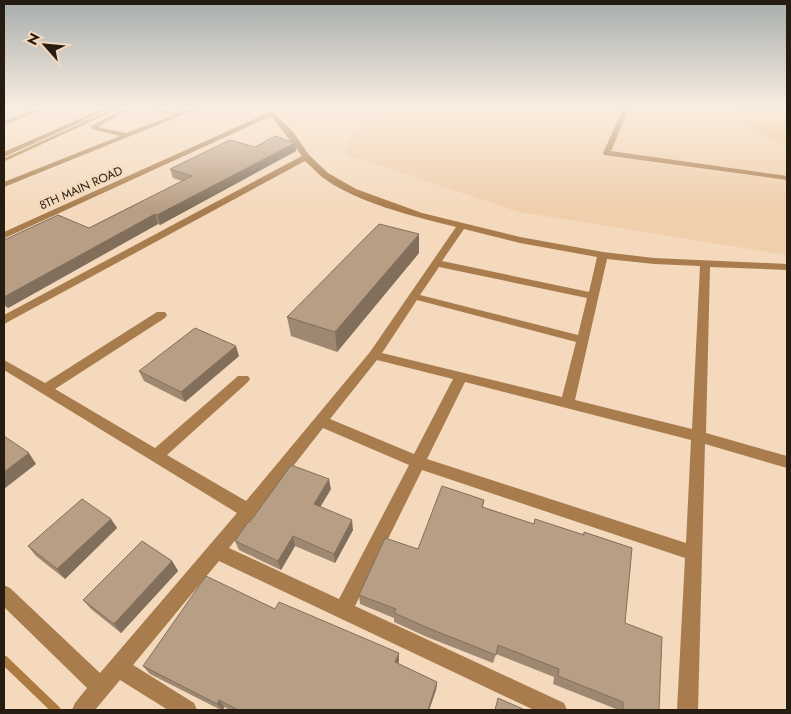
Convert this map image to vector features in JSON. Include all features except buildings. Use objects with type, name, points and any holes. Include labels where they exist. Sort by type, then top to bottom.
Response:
[{"type":"street","points":[[4,155],[32,142]]},
{"type":"street","points":[[4,186],[112,142]]},
{"type":"street","name":"8TH MAIN ROAD","points":[[4,235],[202,142]]},
{"type":"street","points":[[296,142],[306,157],[325,175],[353,191],[419,215],[461,226],[520,240],[654,261],[787,267]]},
{"type":"street","points":[[612,142],[607,153],[787,178]]},
{"type":"street","points":[[4,320],[306,157]]},
{"type":"street","points":[[82,710],[216,551],[374,355],[461,226]]},
{"type":"street","points":[[567,404],[603,254]]},
{"type":"street","points":[[436,263],[593,296]]},
{"type":"street","points":[[688,710],[705,264]]},
{"type":"street","points":[[413,296],[582,340]]},
{"type":"street","points":[[45,389],[161,315]]},
{"type":"street","points":[[374,355],[697,436],[787,462]]},
{"type":"street","points":[[4,364],[248,511]]},
{"type":"street","points":[[343,610],[461,377]]},
{"type":"street","points":[[156,456],[243,378]]},
{"type":"street","points":[[320,421],[418,462],[693,554]]},
{"type":"street","points":[[216,551],[558,710]]},
{"type":"street","points":[[4,594],[101,688]]},
{"type":"street","points":[[118,667],[187,710]]},
{"type":"shaded area","points":[[348,142],[787,142],[787,255],[519,212],[346,155]]},
{"type":"waterway","points":[[4,160],[42,142]]},
{"type":"waterway","points":[[4,660],[56,710]]}]
